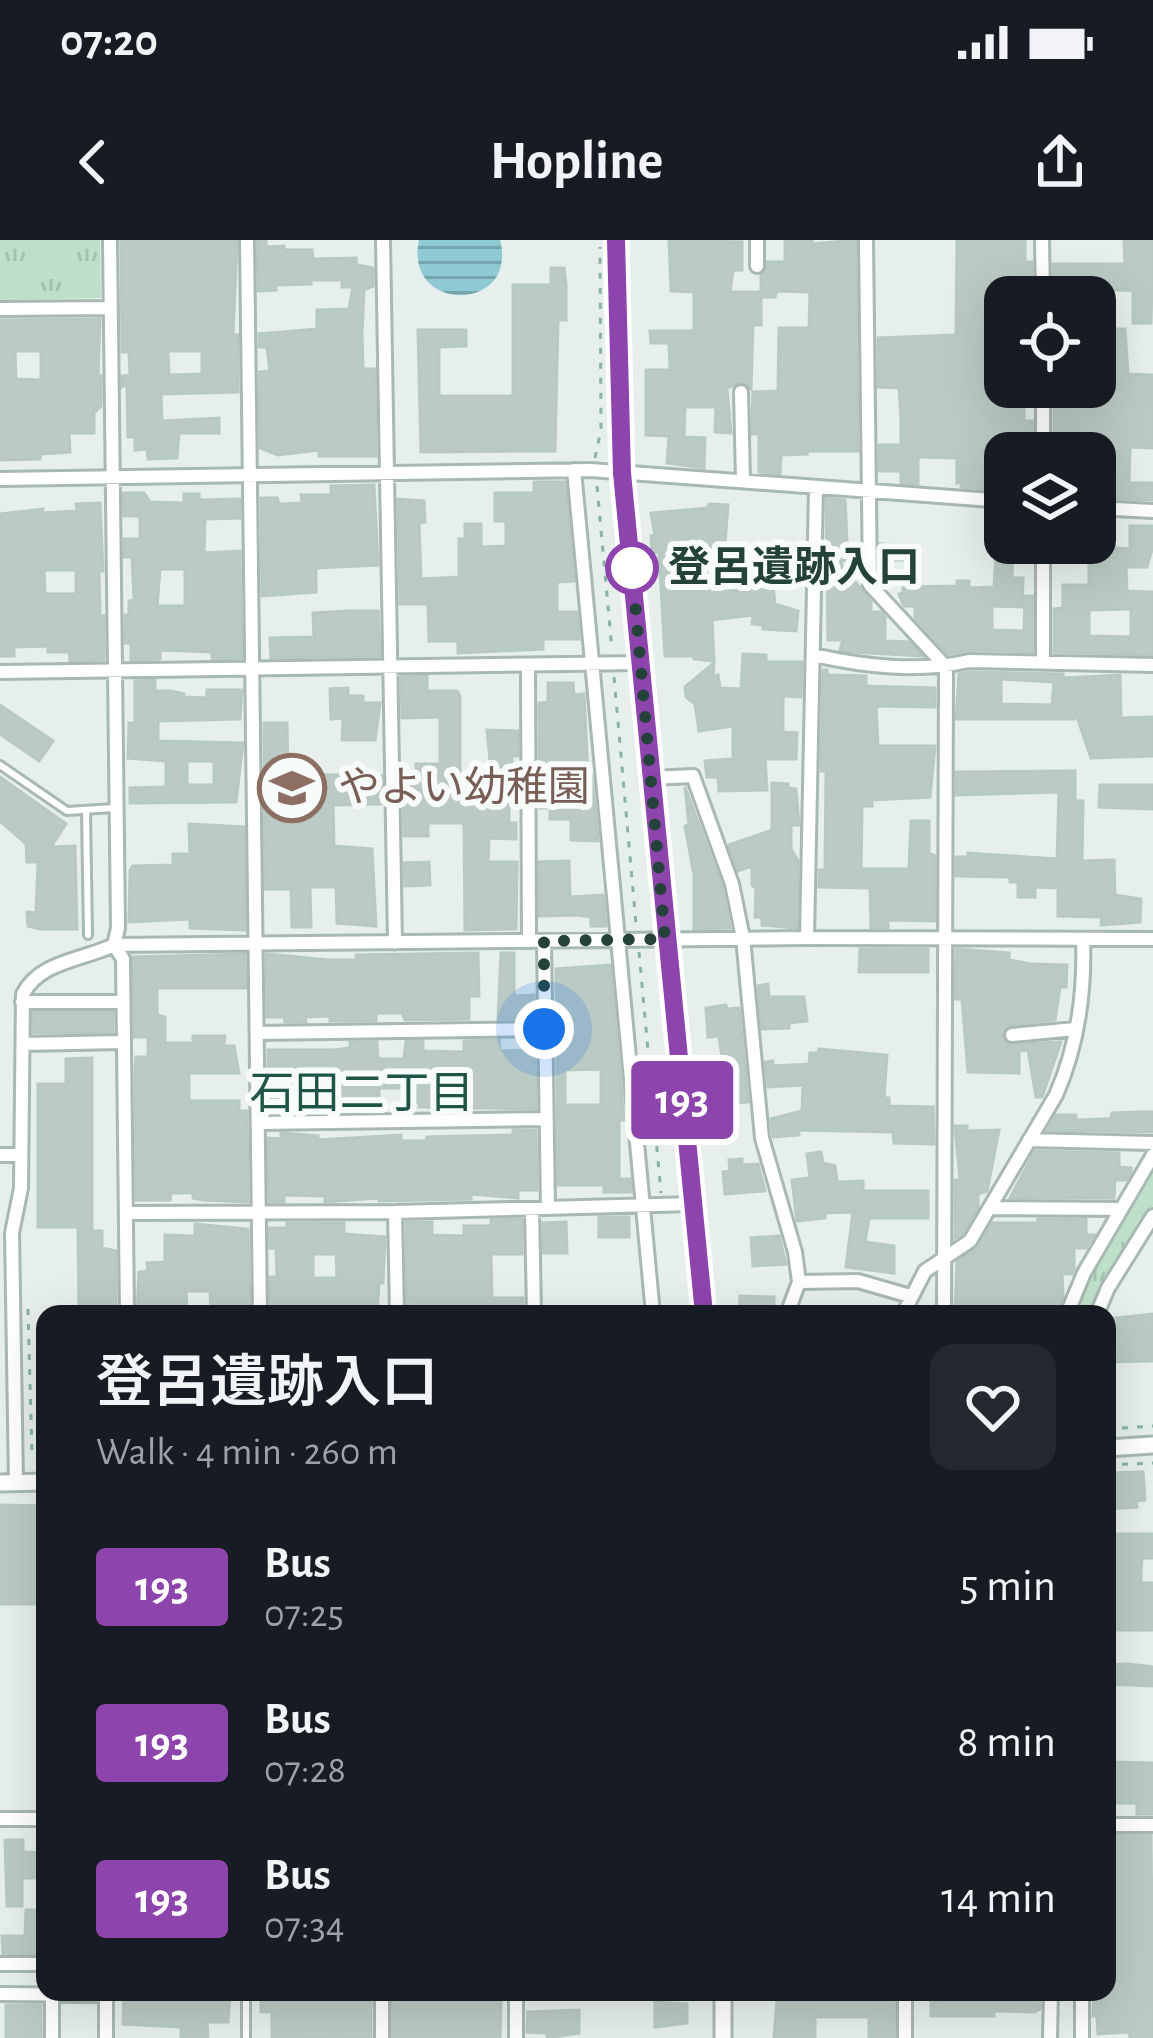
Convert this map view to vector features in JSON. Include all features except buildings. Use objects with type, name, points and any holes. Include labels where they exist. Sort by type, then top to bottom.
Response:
[{"type":"street","points":[[110,240],[118,928],[114,945],[123,959],[127,1305]]},
{"type":"street","points":[[247,240],[260,1305]]},
{"type":"street","points":[[383,240],[395,943]]},
{"type":"street","points":[[616,240],[622,473],[703,1305]]},
{"type":"street","points":[[757,240],[757,266]]},
{"type":"street","points":[[866,240],[870,585],[946,667],[944,1305]]},
{"type":"street","points":[[1042,240],[1042,276]]},
{"type":"street","points":[[0,309],[111,308]]},
{"type":"street","points":[[741,392],[743,482]]},
{"type":"street","points":[[574,470],[652,1204],[653,1305]]},
{"type":"street","points":[[0,479],[574,470],[984,500]]},
{"type":"street","points":[[807,938],[816,488]]},
{"type":"street","points":[[1116,509],[1153,512]]},
{"type":"street","points":[[1043,564],[1043,664]]},
{"type":"street","points":[[813,655],[867,666],[946,667],[969,661],[1153,665]]},
{"type":"street","points":[[0,672],[641,663]]},
{"type":"street","points":[[528,665],[548,1208]]},
{"type":"street","points":[[651,778],[693,776],[732,884],[743,938],[762,1138],[795,1252],[799,1282],[790,1305]]},
{"type":"street","points":[[906,1305],[926,1271],[964,1247],[1065,1073],[1083,992],[1084,939]]},
{"type":"street","points":[[8,1483],[12,1232],[21,1187],[22,1002],[34,976],[114,945],[1153,939]]},
{"type":"street","points":[[22,1002],[123,1002]]},
{"type":"street","points":[[257,1033],[544,1029]]},
{"type":"street","points":[[1012,1035],[1075,1029]]},
{"type":"street","points":[[22,1044],[124,1042]]},
{"type":"street","points":[[260,1123],[545,1119]]},
{"type":"street","points":[[1029,1140],[1153,1143]]},
{"type":"street","points":[[0,1155],[21,1155]]},
{"type":"street","points":[[1071,1305],[1084,1273],[1153,1156]]},
{"type":"street","points":[[127,1213],[693,1204]]},
{"type":"street","points":[[989,1208],[1121,1209]]},
{"type":"street","points":[[532,1209],[534,1305]]},
{"type":"street","points":[[395,1212],[397,1305]]},
{"type":"street","points":[[1101,1305],[1153,1216]]},
{"type":"street","points":[[799,1282],[858,1281],[910,1296]]},
{"type":"street","points":[[1116,1447],[1153,1445]]},
{"type":"street","points":[[0,1819],[36,1819]]},
{"type":"street","points":[[1116,1825],[1153,1825]]},
{"type":"street","points":[[0,1964],[36,1964]]},
{"type":"street","points":[[0,1994],[36,1993]]},
{"type":"street","points":[[52,2001],[52,2038]]},
{"type":"street","points":[[106,2001],[106,2038]]},
{"type":"street","points":[[382,2001],[382,2038]]},
{"type":"street","points":[[516,2001],[516,2038]]},
{"type":"street","points":[[723,2001],[723,2038]]},
{"type":"street","points":[[905,2001],[905,2038]]},
{"type":"street","points":[[1050,2038],[1051,2001]]},
{"type":"street","points":[[1082,2001],[1082,2038]]},
{"type":"lane","points":[[0,765],[67,811],[115,808]]},
{"type":"lane","points":[[86,811],[88,935]]},
{"type":"lane","points":[[246,2001],[246,2038]]},
{"type":"path","points":[[600,240],[601,430],[594,457],[638,940],[652,1204]]},
{"type":"path","points":[[28,1289],[32,1455],[36,1455]]},
{"type":"path","points":[[1116,1429],[1153,1426]]},
{"type":"path","points":[[1116,1465],[1153,1462]]},
{"type":"green space","points":[[0,240],[100,240],[101,298],[0,300]]},
{"type":"green space","points":[[1153,1165],[1153,1206],[1096,1305],[1076,1305],[1100,1254]]},
{"type":"water","points":[[419,240],[500,240],[501,264],[493,281],[479,292],[443,292],[428,281],[419,264]]},
{"type":"bus line","name":"193","points":[[616,240],[622,473],[703,1305]]},
{"type":"place","name":"登呂遺跡入口","points":[[632,568]]},
{"type":"place","name":"やよい幼稚園","points":[[292,788]]},
{"type":"district","name":"石田二丁目","points":[[362,1094]]},
{"type":"route","points":[[544,1029],[544,941],[665,939],[632,568]]}]
